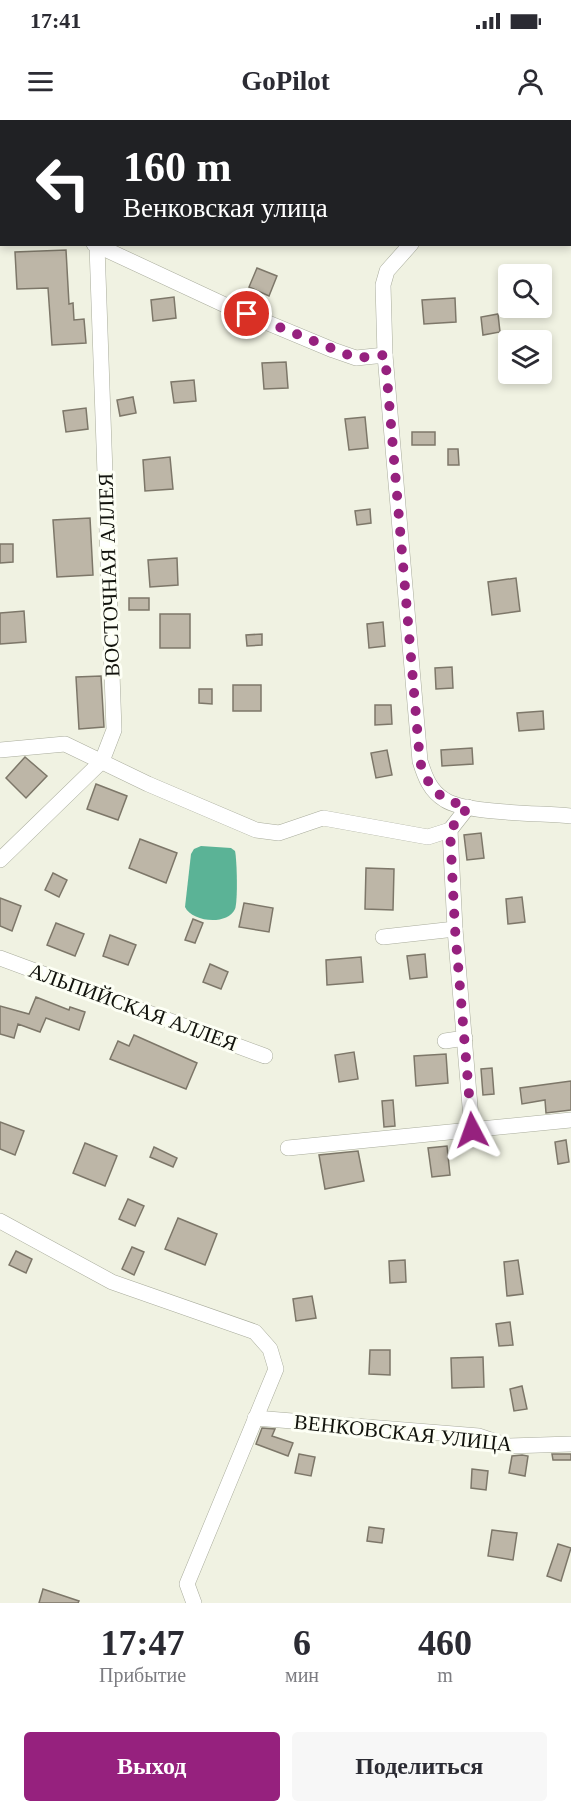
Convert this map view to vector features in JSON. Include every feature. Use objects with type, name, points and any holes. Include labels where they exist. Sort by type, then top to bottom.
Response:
[{"type":"street","name":"ВОСТОЧНАЯ АЛЛЕЯ","points":[[0,860],[102,761],[114,730],[95,246]]},
{"type":"street","points":[[97,246],[225,305],[333,350],[356,358],[385,355]]},
{"type":"street","points":[[409,246],[387,271],[383,285],[385,355],[420,762],[428,784],[446,801],[468,807],[571,816]]},
{"type":"street","points":[[0,750],[64,744],[148,784],[256,830],[279,833],[323,818],[428,837],[450,830],[468,807]]},
{"type":"street","points":[[450,830],[455,929],[472,1130]]},
{"type":"street","points":[[383,937],[455,929]]},
{"type":"street","name":"АЛЬПИЙСКАЯ АЛЛЕЯ","points":[[0,958],[265,1056]]},
{"type":"street","points":[[445,1041],[465,1038]]},
{"type":"street","points":[[288,1148],[571,1120]]},
{"type":"street","points":[[0,1221],[112,1282],[255,1332],[270,1349],[276,1369],[187,1584],[194,1603]]},
{"type":"street","name":"ВЕНКОВСКАЯ УЛИЦА","points":[[255,1418],[479,1436],[509,1446],[571,1444]]},
{"type":"shaded area","points":[[201,846],[231,848],[235,851],[236,905],[231,914],[218,920],[202,919],[185,907],[191,854],[194,849]]},
{"type":"building","points":[[66,250],[69,304],[73,303],[74,320],[84,319],[86,343],[52,345],[48,288],[17,289],[15,252]]},
{"type":"building","points":[[257,268],[277,276],[269,296],[249,287]]},
{"type":"building","points":[[174,297],[176,318],[153,321],[151,300]]},
{"type":"building","points":[[455,298],[456,322],[424,324],[422,300]]},
{"type":"building","points":[[498,314],[498,332],[483,335],[481,317]]},
{"type":"building","points":[[286,362],[288,388],[264,389],[262,363]]},
{"type":"building","points":[[194,380],[196,401],[174,403],[171,382]]},
{"type":"building","points":[[133,397],[136,413],[120,416],[117,400]]},
{"type":"building","points":[[86,408],[88,429],[66,432],[63,411]]},
{"type":"building","points":[[365,417],[368,448],[349,450],[345,419]]},
{"type":"building","points":[[412,432],[435,432],[435,445],[412,445]]},
{"type":"building","points":[[448,449],[458,449],[459,465],[448,465]]},
{"type":"building","points":[[170,457],[173,489],[145,491],[143,460]]},
{"type":"building","points":[[370,509],[371,523],[357,525],[355,511]]},
{"type":"building","points":[[90,518],[93,575],[57,577],[53,520]]},
{"type":"building","points":[[0,544],[13,544],[13,562],[0,563]]},
{"type":"building","points":[[177,558],[178,585],[150,587],[148,560]]},
{"type":"building","points":[[516,578],[520,611],[492,615],[488,582]]},
{"type":"building","points":[[129,598],[149,598],[149,610],[129,610]]},
{"type":"building","points":[[24,611],[26,642],[0,644],[0,613]]},
{"type":"building","points":[[160,614],[190,614],[190,648],[160,648]]},
{"type":"building","points":[[383,622],[385,646],[369,648],[367,624]]},
{"type":"building","points":[[262,634],[262,645],[247,646],[246,635]]},
{"type":"building","points":[[452,667],[453,688],[436,689],[435,668]]},
{"type":"building","points":[[101,676],[104,727],[79,729],[76,677]]},
{"type":"building","points":[[233,685],[261,685],[261,711],[233,711]]},
{"type":"building","points":[[199,689],[212,689],[212,704],[199,703]]},
{"type":"building","points":[[375,705],[391,705],[392,724],[375,725]]},
{"type":"building","points":[[543,711],[544,729],[519,731],[517,713]]},
{"type":"building","points":[[472,748],[473,764],[442,766],[441,750]]},
{"type":"building","points":[[387,750],[392,775],[376,778],[371,753]]},
{"type":"building","points":[[25,757],[47,776],[26,798],[6,778]]},
{"type":"building","points":[[96,784],[127,796],[118,820],[87,809]]},
{"type":"building","points":[[481,833],[484,858],[467,860],[464,835]]},
{"type":"building","points":[[140,839],[177,853],[166,883],[129,868]]},
{"type":"building","points":[[366,868],[394,869],[393,910],[365,909]]},
{"type":"building","points":[[53,873],[67,880],[59,897],[45,890]]},
{"type":"building","points":[[522,897],[525,922],[508,924],[506,899]]},
{"type":"building","points":[[0,898],[21,906],[12,931],[0,926]]},
{"type":"building","points":[[244,903],[273,908],[269,932],[239,927]]},
{"type":"building","points":[[193,919],[203,923],[195,943],[185,940]]},
{"type":"building","points":[[56,923],[84,934],[75,956],[47,945]]},
{"type":"building","points":[[110,935],[136,945],[128,965],[103,956]]},
{"type":"building","points":[[425,954],[427,977],[410,979],[407,956]]},
{"type":"building","points":[[361,957],[363,982],[327,985],[326,960]]},
{"type":"building","points":[[210,964],[228,972],[221,989],[203,982]]},
{"type":"building","points":[[36,997],[69,1010],[70,1007],[85,1012],[79,1030],[46,1018],[40,1032],[18,1024],[14,1038],[0,1034],[0,1006],[29,1014]]},
{"type":"building","points":[[134,1035],[197,1063],[186,1089],[110,1059],[118,1041],[129,1046]]},
{"type":"building","points":[[354,1052],[358,1079],[339,1082],[335,1055]]},
{"type":"building","points":[[446,1054],[448,1083],[416,1086],[414,1056]]},
{"type":"building","points":[[492,1068],[494,1094],[483,1095],[481,1069]]},
{"type":"building","points":[[571,1081],[571,1110],[546,1113],[545,1100],[522,1104],[520,1088]]},
{"type":"building","points":[[393,1100],[395,1126],[384,1127],[382,1101]]},
{"type":"building","points":[[0,1122],[24,1131],[15,1155],[0,1149]]},
{"type":"building","points":[[566,1140],[569,1162],[558,1164],[555,1142]]},
{"type":"building","points":[[85,1143],[117,1156],[105,1186],[73,1173]]},
{"type":"building","points":[[447,1146],[450,1175],[432,1177],[428,1148]]},
{"type":"building","points":[[154,1147],[177,1158],[173,1167],[150,1157]]},
{"type":"building","points":[[358,1151],[364,1181],[325,1189],[319,1155]]},
{"type":"building","points":[[128,1199],[144,1206],[135,1226],[119,1219]]},
{"type":"building","points":[[178,1218],[217,1234],[205,1265],[165,1249]]},
{"type":"building","points":[[132,1247],[144,1252],[134,1275],[122,1269]]},
{"type":"building","points":[[16,1251],[32,1259],[26,1273],[9,1265]]},
{"type":"building","points":[[405,1260],[406,1282],[390,1283],[389,1261]]},
{"type":"building","points":[[518,1260],[523,1294],[507,1296],[504,1262]]},
{"type":"building","points":[[312,1296],[316,1318],[296,1321],[293,1299]]},
{"type":"building","points":[[510,1322],[513,1345],[499,1346],[496,1324]]},
{"type":"building","points":[[370,1350],[390,1350],[390,1375],[369,1374]]},
{"type":"building","points":[[483,1357],[484,1387],[452,1388],[451,1358]]},
{"type":"building","points":[[522,1386],[527,1409],[514,1411],[510,1389]]},
{"type":"building","points":[[262,1428],[275,1429],[272,1436],[293,1443],[288,1456],[256,1444]]},
{"type":"building","points":[[299,1454],[315,1457],[311,1476],[295,1473]]},
{"type":"building","points":[[552,1454],[571,1454],[571,1460],[553,1460]]},
{"type":"building","points":[[512,1456],[528,1456],[525,1476],[509,1473]]},
{"type":"building","points":[[472,1469],[488,1471],[486,1490],[471,1488]]},
{"type":"building","points":[[369,1527],[384,1529],[382,1543],[367,1541]]},
{"type":"building","points":[[492,1530],[517,1533],[513,1560],[488,1556]]},
{"type":"building","points":[[558,1544],[571,1548],[561,1581],[547,1576]]},
{"type":"building","points":[[43,1589],[79,1601],[78,1603],[39,1603]]},
{"type":"route","points":[[247,314],[356,358],[385,355],[420,762],[428,784],[446,801],[468,807],[450,830],[455,929],[472,1130]]}]
